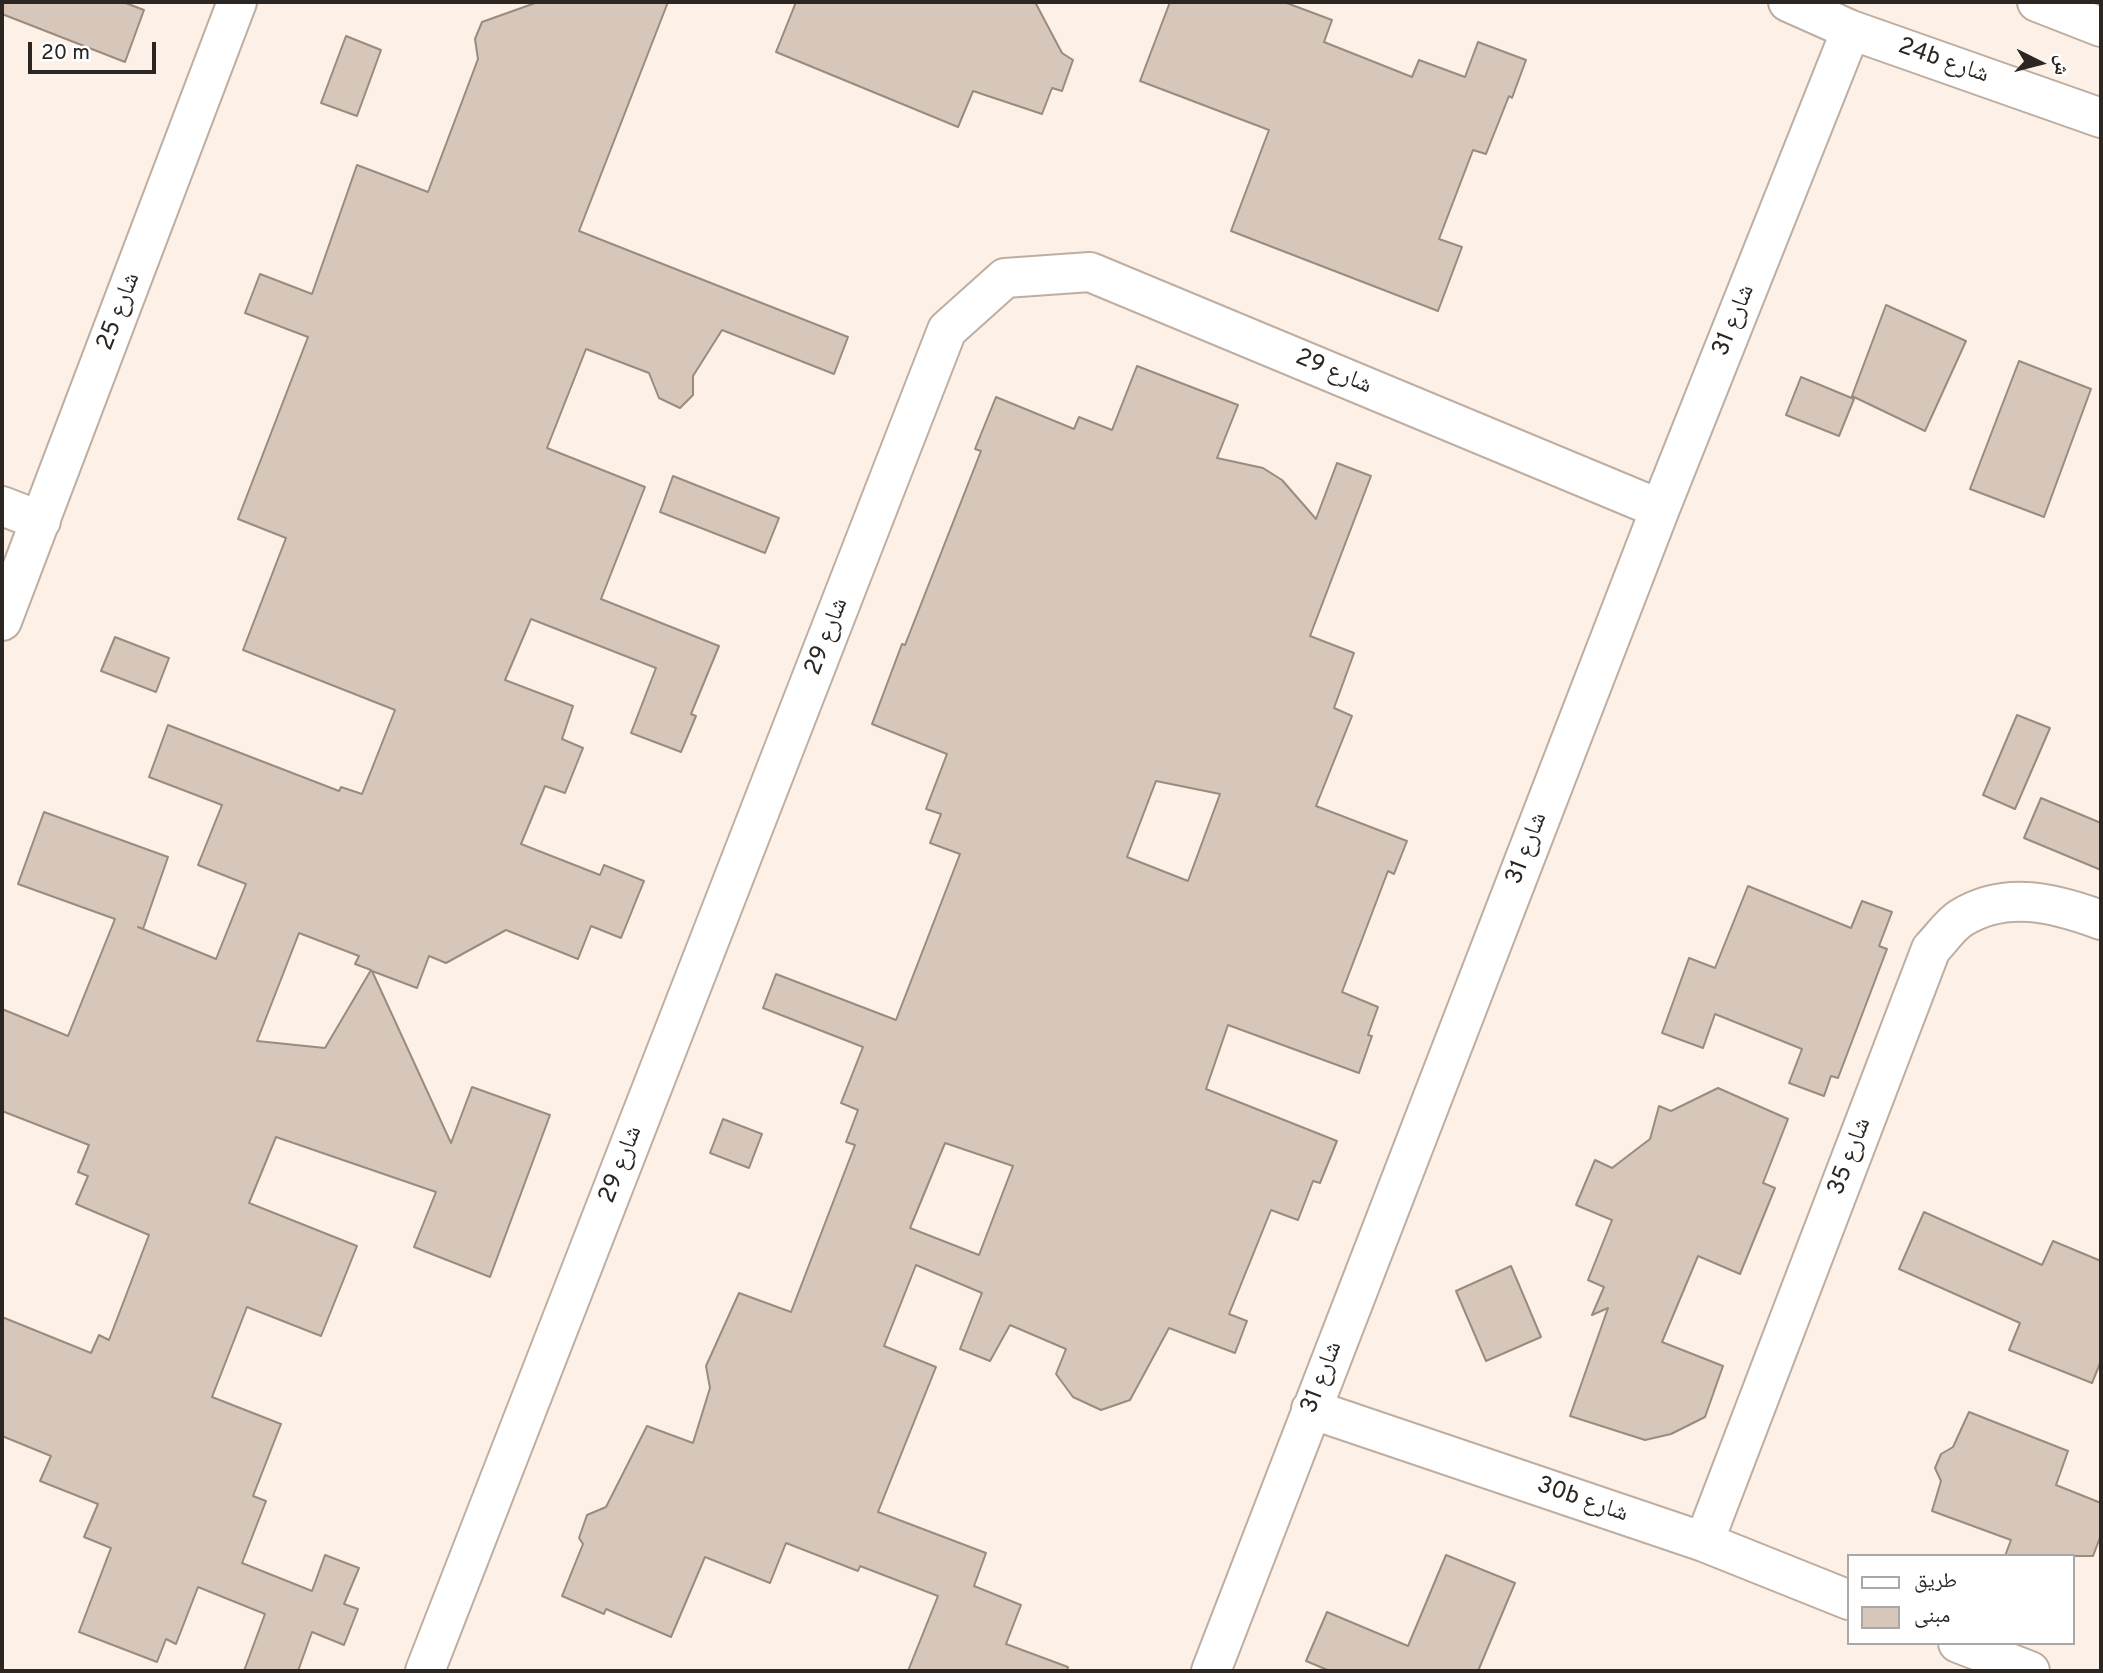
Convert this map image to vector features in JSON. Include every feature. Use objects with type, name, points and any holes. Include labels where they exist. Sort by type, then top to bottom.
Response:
[{"type":"street","name":"شارع 25","points":[[2,621],[237,2]]},
{"type":"street","name":"24b شارع","points":[[1788,2],[1851,30],[2101,118]]},
{"type":"street","points":[[2037,2],[2101,27]]},
{"type":"street","name":"شارع 31","points":[[1211,1671],[1660,509],[1851,30]]},
{"type":"street","name":"شارع 29","points":[[425,1671],[947,330],[1005,278],[1090,272],[1660,509]]},
{"type":"street","points":[[2,506],[41,521]]},
{"type":"street","name":"شارع 35","points":[[1704,1542],[1931,949],[1960,919],[1998,902],[2035,902],[2072,909],[2101,920]]},
{"type":"street","name":"30b شارع","points":[[1311,1409],[1704,1542],[1848,1600]]},
{"type":"street","points":[[1962,1645],[2007,1667]]},
{"type":"building","points":[[2,2],[123,2],[144,10],[125,62],[2,14]]},
{"type":"building","points":[[538,2],[668,2],[579,231],[848,337],[834,374],[722,330],[693,376],[693,395],[680,408],[659,398],[649,373],[586,349],[547,448],[645,487],[601,599],[719,646],[691,714],[696,716],[681,752],[631,733],[656,668],[531,619],[505,680],[573,706],[562,739],[583,748],[565,793],[545,786],[521,844],[600,875],[604,865],[644,881],[621,938],[591,926],[578,959],[506,930],[446,963],[429,956],[417,988],[372,971],[451,1143],[472,1087],[550,1115],[490,1277],[414,1247],[436,1192],[276,1137],[249,1203],[357,1246],[321,1336],[247,1307],[212,1397],[281,1424],[253,1496],[266,1501],[242,1563],[312,1591],[325,1555],[359,1568],[344,1604],[358,1609],[344,1645],[312,1632],[298,1671],[244,1671],[265,1614],[198,1587],[176,1644],[166,1639],[157,1662],[79,1632],[111,1548],[84,1537],[98,1504],[40,1481],[51,1456],[2,1436],[2,1317],[91,1353],[99,1335],[109,1340],[149,1235],[76,1204],[88,1176],[78,1172],[89,1145],[2,1111],[2,1009],[68,1036],[115,919],[18,884],[44,812],[168,857],[143,929],[138,927],[216,959],[246,884],[198,865],[222,805],[149,777],[168,725],[339,791],[341,787],[362,794],[395,710],[243,650],[286,538],[238,519],[308,337],[245,313],[260,274],[312,294],[357,165],[428,192],[478,59],[475,39],[482,22]],"holes":[[[299,933],[359,956],[355,964],[371,970],[325,1048],[257,1041]]]},
{"type":"building","points":[[796,2],[1035,2],[1062,53],[1073,60],[1062,91],[1052,88],[1042,114],[973,91],[958,127],[776,52]]},
{"type":"building","points":[[1170,2],[1284,2],[1332,20],[1324,42],[1412,77],[1419,60],[1465,77],[1478,42],[1526,60],[1486,154],[1473,150],[1439,239],[1462,247],[1438,311],[1231,231],[1269,130],[1140,81]]},
{"type":"building","points":[[346,36],[381,50],[357,116],[321,103]]},
{"type":"building","points":[[1886,305],[1966,341],[1925,431],[1852,396]]},
{"type":"building","points":[[2019,361],[2091,389],[2044,517],[1970,489]]},
{"type":"building","points":[[1137,366],[1238,405],[1217,458],[1263,468],[1282,480],[1316,519],[1337,463],[1371,476],[1310,636],[1354,653],[1334,708],[1352,716],[1316,806],[1407,841],[1394,874],[1388,871],[1342,992],[1378,1007],[1368,1035],[1372,1036],[1359,1073],[1228,1025],[1206,1089],[1337,1141],[1320,1183],[1313,1181],[1298,1220],[1271,1210],[1229,1314],[1247,1321],[1235,1353],[1169,1328],[1130,1400],[1101,1410],[1073,1397],[1056,1374],[1066,1349],[1010,1325],[990,1361],[960,1349],[982,1293],[916,1265],[884,1346],[936,1367],[878,1512],[986,1553],[974,1586],[1021,1605],[1006,1644],[1068,1667],[1067,1671],[908,1671],[938,1596],[860,1566],[858,1571],[786,1543],[770,1583],[705,1557],[671,1637],[606,1609],[604,1614],[562,1596],[583,1544],[579,1538],[587,1515],[606,1507],[647,1426],[693,1443],[710,1388],[706,1366],[739,1293],[791,1312],[855,1145],[846,1142],[858,1110],[841,1103],[863,1047],[763,1008],[776,974],[896,1020],[960,854],[930,843],[941,814],[926,809],[947,754],[872,724],[981,451],[975,449],[996,397],[1074,429],[1079,417],[1112,430]],"holes":[[[1156,781],[1220,794],[1188,881],[1127,857]],[[945,1143],[1013,1166],[979,1255],[910,1228]]]},
{"type":"building","points":[[1801,377],[1854,399],[1839,436],[1786,415]]},
{"type":"building","points":[[673,476],[779,518],[765,553],[660,512]]},
{"type":"building","points":[[115,637],[169,658],[156,692],[101,671]]},
{"type":"building","points":[[2017,715],[2050,728],[2015,809],[1983,795]]},
{"type":"building","points":[[2041,798],[2101,823],[2101,870],[2024,838]]},
{"type":"building","points":[[1748,886],[1851,928],[1862,901],[1892,912],[1879,946],[1887,949],[1838,1078],[1831,1076],[1824,1096],[1789,1083],[1802,1049],[1715,1014],[1703,1048],[1662,1033],[1689,958],[1715,968]]},
{"type":"building","points":[[1718,1088],[1788,1119],[1763,1183],[1775,1188],[1740,1274],[1698,1256],[1662,1342],[1723,1366],[1705,1417],[1671,1434],[1645,1440],[1570,1416],[1608,1308],[1592,1315],[1604,1287],[1588,1280],[1612,1220],[1576,1205],[1595,1160],[1612,1168],[1650,1139],[1659,1106],[1671,1111]]},
{"type":"building","points":[[723,1119],[762,1134],[749,1168],[710,1153]]},
{"type":"building","points":[[1924,1212],[2042,1265],[2053,1241],[2101,1261],[2101,1361],[2092,1383],[2009,1350],[2020,1323],[1899,1269]]},
{"type":"building","points":[[1511,1266],[1541,1337],[1486,1361],[1456,1291]]},
{"type":"building","points":[[1969,1412],[2068,1451],[2056,1485],[2101,1503],[2101,1535],[2093,1556],[2006,1554],[2011,1540],[1932,1511],[1941,1481],[1935,1468],[1941,1454],[1953,1447]]},
{"type":"building","points":[[1446,1555],[1515,1583],[1478,1671],[1330,1671],[1306,1661],[1327,1612],[1408,1646]]}]
